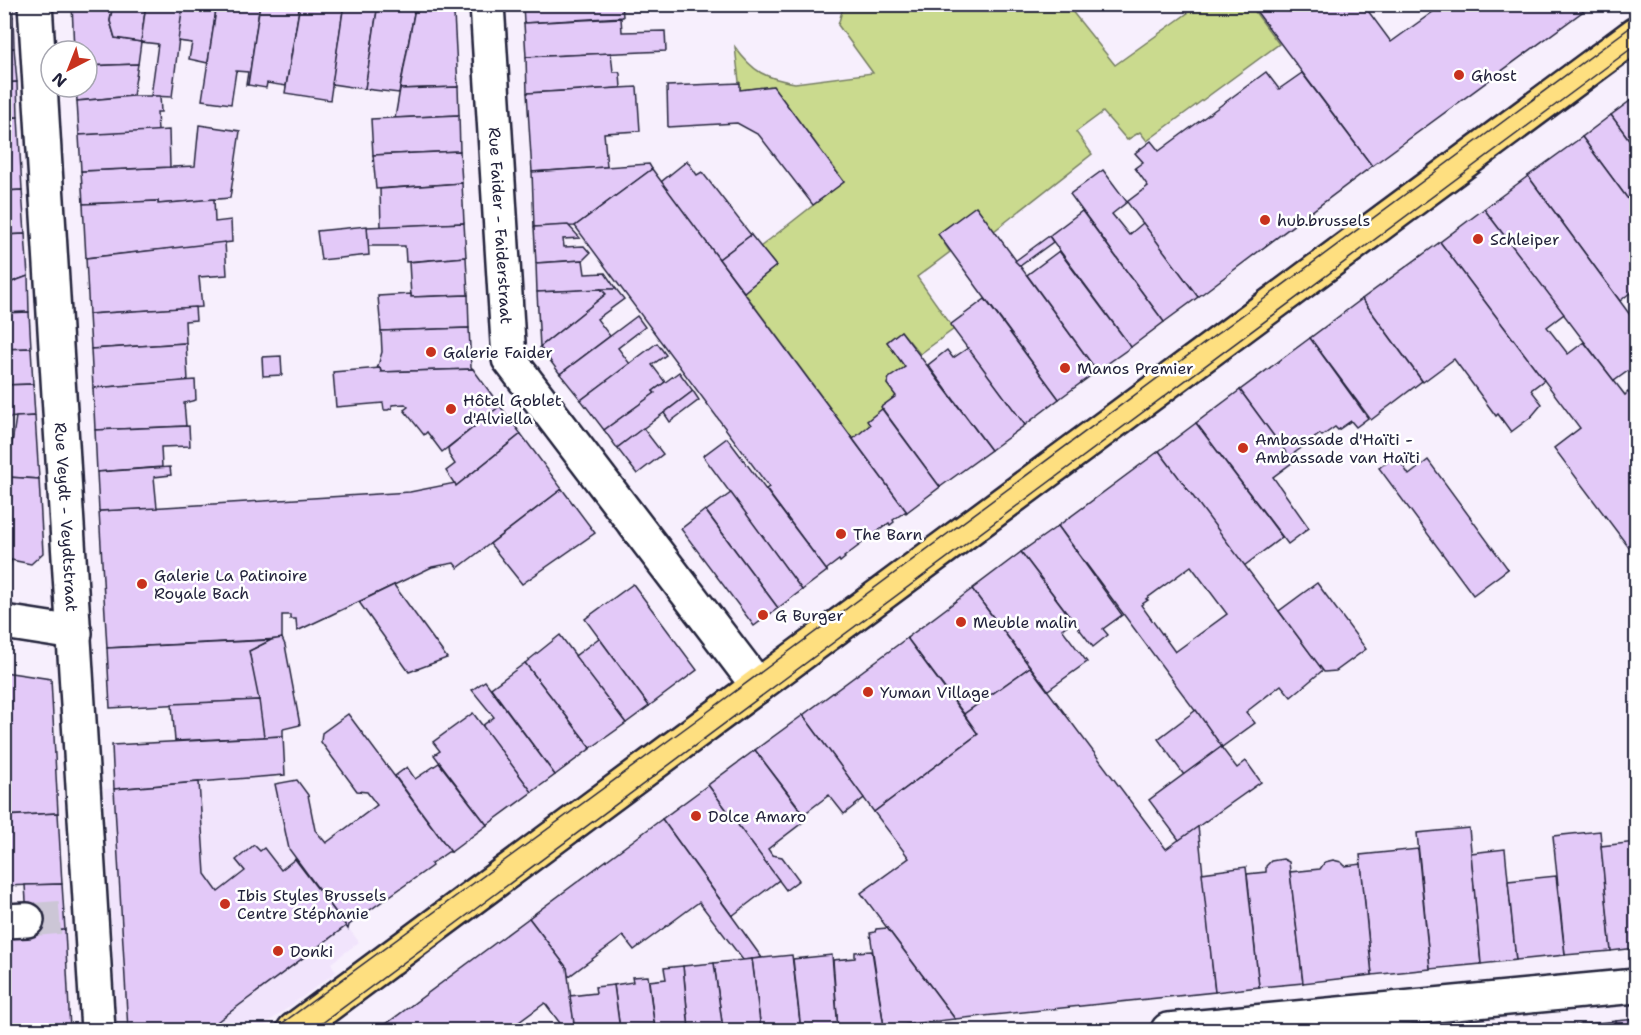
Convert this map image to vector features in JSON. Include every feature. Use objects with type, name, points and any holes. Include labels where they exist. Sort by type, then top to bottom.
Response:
[{"type":"main road","points":[[294,1030],[1636,34]]},
{"type":"street","name":"Rue Veydt - Veydtstraat","points":[[35,4],[75,633],[77,916],[98,1030]]},
{"type":"street","name":"Rue Faider - Faiderstraat","points":[[487,4],[509,360],[758,686]]},
{"type":"street","points":[[4,622],[75,633]]},
{"type":"street","points":[[1168,1030],[1222,1028],[1636,986]]},
{"type":"shaded area","name":"Ibis Styles Brussels Centre Stéphanie","points":[[273,776],[289,849],[359,942],[331,963],[336,972],[258,1030],[117,1030],[104,789]]},
{"type":"green space","points":[[844,4],[1067,5],[1115,65],[1199,5],[1250,5],[1279,44],[1147,141],[1140,132],[1127,140],[1103,112],[1076,132],[1092,154],[994,231],[976,207],[938,234],[950,252],[917,277],[954,329],[920,354],[901,331],[887,342],[905,367],[889,379],[887,384],[896,396],[882,407],[870,425],[853,439],[744,292],[776,266],[760,247],[844,181],[773,86],[740,90],[735,47],[760,72],[795,83],[873,73],[838,25]]},
{"type":"building","points":[[4,4],[12,4],[13,17],[4,17]]},
{"type":"building","points":[[72,4],[113,4],[110,21],[115,38],[141,42],[138,64],[99,66],[99,39],[73,39]]},
{"type":"building","points":[[113,4],[146,4],[141,42],[115,38],[110,21]]},
{"type":"building","points":[[146,4],[183,4],[172,97],[151,96],[158,44],[141,42]]},
{"type":"building","points":[[183,4],[217,4],[208,63],[189,59],[192,43],[178,41]]},
{"type":"building","points":[[217,4],[260,4],[248,85],[246,85],[248,72],[236,71],[231,104],[202,100]]},
{"type":"building","points":[[260,4],[300,4],[286,86],[267,83],[266,88],[248,85]]},
{"type":"building","points":[[300,4],[344,4],[330,100],[285,93]]},
{"type":"building","points":[[344,4],[378,4],[365,89],[332,84]]},
{"type":"building","points":[[378,4],[415,8],[399,93],[365,89]]},
{"type":"building","points":[[523,4],[622,4],[623,17],[524,23]]},
{"type":"building","points":[[1251,4],[1363,4],[1391,42],[1444,4],[1593,4],[1372,166]]},
{"type":"building","points":[[415,8],[454,14],[458,87],[400,89]]},
{"type":"building","points":[[4,17],[13,17],[14,48],[4,49]]},
{"type":"building","points":[[621,18],[622,32],[665,31],[666,51],[526,57],[524,23]]},
{"type":"building","points":[[14,48],[17,82],[4,83],[4,49]]},
{"type":"building","points":[[611,53],[613,72],[620,74],[621,88],[527,93],[526,57]]},
{"type":"building","points":[[138,64],[133,96],[77,101],[77,99],[99,99],[99,66]]},
{"type":"building","points":[[1266,72],[1279,89],[1302,73],[1372,166],[1198,297],[1127,202],[1148,186],[1135,168],[1143,162],[1135,153],[1151,141],[1159,151]]},
{"type":"building","points":[[17,82],[18,117],[4,118],[4,83]]},
{"type":"building","points":[[740,83],[740,90],[773,86],[844,182],[813,205],[759,135],[737,123],[668,127],[667,86]]},
{"type":"building","points":[[458,87],[459,115],[395,118],[400,89]]},
{"type":"building","points":[[637,87],[640,131],[604,133],[607,167],[532,172],[527,93]]},
{"type":"building","points":[[160,96],[161,112],[157,112],[158,132],[79,135],[77,101]]},
{"type":"building","points":[[1634,98],[1636,101],[1636,149],[1611,115]]},
{"type":"building","points":[[459,115],[460,151],[373,155],[371,119]]},
{"type":"building","points":[[1611,115],[1636,149],[1636,210],[1582,137]]},
{"type":"building","points":[[18,117],[22,190],[4,191],[4,118]]},
{"type":"building","points":[[199,125],[240,131],[230,198],[158,204],[158,201],[83,204],[81,171],[195,166]]},
{"type":"building","points":[[169,130],[170,167],[81,171],[79,135]]},
{"type":"building","points":[[1582,137],[1636,210],[1636,288],[1620,301],[1528,176]]},
{"type":"building","points":[[460,151],[462,183],[376,189],[373,155]]},
{"type":"building","points":[[687,161],[697,175],[702,172],[751,235],[719,259],[661,182]]},
{"type":"building","points":[[649,164],[652,169],[575,226],[534,227],[532,172]]},
{"type":"building","points":[[652,169],[907,512],[893,520],[894,522],[890,525],[889,523],[827,571],[766,489],[769,487],[575,226]]},
{"type":"building","points":[[1103,170],[1127,202],[1112,214],[1129,235],[1143,223],[1198,297],[1164,322],[1070,194]]},
{"type":"building","points":[[1528,176],[1636,323],[1636,365],[1614,381],[1484,209]]},
{"type":"building","points":[[462,183],[464,223],[381,227],[380,189]]},
{"type":"building","points":[[22,190],[25,234],[4,235],[4,191]]},
{"type":"building","points":[[214,199],[215,222],[231,220],[232,242],[86,258],[83,204],[158,201],[158,204]]},
{"type":"building","points":[[976,206],[1097,371],[1059,399],[938,234]]},
{"type":"building","points":[[1484,209],[1564,314],[1547,327],[1568,354],[1584,342],[1625,395],[1628,392],[1636,403],[1636,557],[1554,448],[1580,428],[1440,242]]},
{"type":"building","points":[[1082,211],[1164,322],[1131,347],[1049,236]]},
{"type":"building","points":[[464,223],[466,257],[406,262],[405,246],[368,246],[367,227]]},
{"type":"building","points":[[568,225],[580,238],[563,239],[564,247],[584,246],[590,253],[583,260],[536,263],[534,227]]},
{"type":"building","points":[[367,226],[369,255],[321,260],[317,231]]},
{"type":"building","points":[[25,234],[28,276],[4,285],[4,235]]},
{"type":"building","points":[[751,235],[776,266],[744,292],[719,259]]},
{"type":"building","points":[[1049,236],[1053,242],[1020,266],[1015,261]]},
{"type":"building","points":[[225,242],[227,275],[199,277],[202,307],[89,314],[86,258]]},
{"type":"building","points":[[1440,242],[1544,380],[1531,390],[1542,404],[1531,417],[1511,432],[1498,414],[1496,416],[1454,359],[1423,382],[1362,299]]},
{"type":"building","points":[[1059,251],[1131,347],[1097,371],[1027,275]]},
{"type":"building","points":[[466,257],[468,295],[411,297],[409,262]]},
{"type":"building","points":[[583,260],[585,274],[605,273],[616,289],[537,292],[536,263]]},
{"type":"building","points":[[28,276],[29,312],[4,313],[4,285]]},
{"type":"building","points":[[601,289],[606,294],[540,347],[537,292]]},
{"type":"building","points":[[601,289],[616,289],[624,299],[597,319],[610,336],[560,374],[540,347],[606,294]]},
{"type":"building","points":[[411,294],[411,297],[468,295],[469,328],[381,331],[378,296]]},
{"type":"building","points":[[985,299],[1059,399],[1025,425],[950,325]]},
{"type":"building","points":[[1362,299],[1422,381],[1371,420],[1310,338]]},
{"type":"building","points":[[195,307],[196,320],[185,321],[186,343],[91,349],[89,314]]},
{"type":"building","points":[[29,312],[31,348],[4,349],[4,313]]},
{"type":"building","points":[[637,316],[645,327],[618,348],[630,364],[581,400],[560,374]]},
{"type":"building","points":[[469,328],[473,369],[381,372],[380,368],[377,369],[382,352],[381,331]]},
{"type":"building","points":[[901,331],[991,450],[940,487],[881,407],[896,396],[887,384],[889,378],[905,367],[887,342]]},
{"type":"building","points":[[1310,338],[1368,418],[1356,427],[1351,421],[1338,430],[1335,427],[1322,436],[1320,434],[1289,457],[1240,390]]},
{"type":"building","points":[[186,343],[188,381],[93,388],[91,349]]},
{"type":"building","points":[[657,343],[666,355],[652,365],[665,382],[653,391],[655,393],[604,430],[581,400]]},
{"type":"building","points":[[31,348],[33,384],[4,385],[4,349]]},
{"type":"building","points":[[968,348],[1025,425],[991,450],[928,365],[947,350],[953,358]]},
{"type":"building","points":[[281,356],[282,375],[263,376],[262,357]]},
{"type":"building","name":"Hôtel Goblet d'Alviella","points":[[380,368],[381,372],[473,369],[500,406],[442,452],[427,432],[424,435],[404,410],[408,407],[405,404],[392,405],[392,408],[388,410],[384,410],[383,403],[336,407],[333,372]]},
{"type":"building","points":[[679,372],[693,391],[617,448],[604,430],[655,393],[653,391]]},
{"type":"building","points":[[195,380],[196,400],[184,403],[186,426],[95,430],[93,388]]},
{"type":"building","points":[[33,384],[35,416],[4,418],[4,385]]},
{"type":"building","points":[[1240,390],[1293,462],[1273,477],[1309,528],[1288,544],[1196,423]]},
{"type":"building","points":[[693,391],[699,400],[670,422],[664,413]]},
{"type":"building","points":[[500,406],[521,434],[456,486],[446,471],[455,464],[449,455],[448,448]]},
{"type":"building","points":[[882,409],[940,487],[907,512],[853,439],[870,425],[867,421]]},
{"type":"building","points":[[35,416],[39,479],[7,477],[16,417]]},
{"type":"building","points":[[1196,423],[1282,537],[1244,566],[1159,451]]},
{"type":"building","points":[[189,426],[190,446],[161,447],[162,467],[97,472],[95,430]]},
{"type":"building","points":[[643,428],[663,454],[637,474],[617,448]]},
{"type":"building","points":[[521,434],[562,489],[458,568],[454,563],[432,567],[297,631],[296,619],[290,619],[290,615],[282,615],[282,638],[280,639],[107,648],[99,511],[410,492],[455,483],[456,486]]},
{"type":"building","points":[[727,438],[827,571],[802,590],[703,456]]},
{"type":"building","points":[[1159,451],[1323,670],[1291,697],[1281,685],[1246,712],[1255,723],[1222,747],[1058,526]],"holes":[[[1191,566],[1227,614],[1175,652],[1141,605]]]},
{"type":"building","points":[[1396,455],[1409,475],[1428,460],[1508,569],[1473,595],[1379,468]]},
{"type":"building","points":[[170,467],[171,475],[154,477],[157,508],[99,511],[97,472]]},
{"type":"building","points":[[7,477],[39,479],[43,553],[31,564],[11,560],[7,587],[4,586],[4,493]]},
{"type":"building","points":[[562,489],[595,533],[522,584],[490,544]]},
{"type":"building","points":[[731,493],[802,590],[778,608],[706,511]]},
{"type":"building","points":[[705,510],[778,608],[754,626],[681,529]]},
{"type":"building","points":[[1058,526],[1122,615],[1103,629],[1108,635],[1093,647],[1021,552]]},
{"type":"building","points":[[1021,552],[1073,621],[1062,629],[1087,662],[1048,690],[972,589]]},
{"type":"building","points":[[1317,583],[1366,649],[1336,671],[1324,672],[1279,611]]},
{"type":"building","points":[[633,584],[697,670],[649,706],[585,619]]},
{"type":"building","points":[[394,585],[447,658],[409,672],[359,602]]},
{"type":"building","points":[[972,589],[1030,667],[964,714],[907,638]]},
{"type":"building","points":[[560,635],[626,723],[591,748],[525,663]]},
{"type":"building","points":[[282,638],[300,725],[283,729],[283,736],[264,737],[249,651],[271,640]]},
{"type":"building","points":[[599,638],[649,706],[626,723],[575,656]]},
{"type":"building","points":[[907,638],[978,734],[874,812],[803,715]]},
{"type":"building","points":[[271,640],[249,651],[259,700],[110,708],[107,648]]},
{"type":"building","points":[[525,663],[591,748],[555,775],[491,688]]},
{"type":"building","points":[[1030,667],[1166,849],[1198,826],[1215,992],[955,1019],[861,893],[909,858],[874,812],[978,734],[964,714]]},
{"type":"building","points":[[4,672],[51,679],[58,813],[4,816]]},
{"type":"building","points":[[485,681],[555,775],[532,792],[482,726],[494,717],[472,690]]},
{"type":"building","points":[[259,700],[264,737],[175,741],[172,704]]},
{"type":"building","points":[[1196,710],[1222,747],[1184,775],[1158,739]]},
{"type":"building","points":[[473,713],[532,792],[487,825],[434,755],[440,751],[433,742]]},
{"type":"building","points":[[348,714],[451,852],[431,864],[432,866],[349,925],[348,929],[289,849],[275,784],[297,780],[308,795],[315,830],[326,843],[377,805],[367,792],[357,791],[321,742],[322,733]]},
{"type":"building","points":[[803,715],[864,798],[844,814],[829,795],[804,814],[755,750]]},
{"type":"building","points":[[283,736],[285,775],[114,789],[112,745]]},
{"type":"building","points":[[1221,747],[1237,768],[1246,761],[1261,782],[1179,840],[1149,800]]},
{"type":"building","points":[[755,750],[807,819],[768,849],[772,855],[782,857],[799,880],[786,890],[708,785]]},
{"type":"building","points":[[439,763],[487,825],[451,852],[395,776],[407,767],[415,779]]},
{"type":"building","name":"Ibis Styles Brussels Centre Stéphanie","points":[[199,782],[205,874],[218,892],[245,871],[236,860],[254,845],[260,851],[264,848],[281,870],[295,859],[346,926],[206,1030],[128,1030],[114,789]]},
{"type":"building","points":[[708,785],[779,880],[732,916],[662,819]]},
{"type":"building","points":[[58,813],[62,884],[4,886],[4,816]]},
{"type":"building","points":[[662,819],[762,958],[743,960],[699,902],[634,950],[623,936],[568,977],[567,968],[529,918]]},
{"type":"building","points":[[1469,828],[1481,964],[1430,969],[1417,833]]},
{"type":"building","points":[[1600,831],[1611,951],[1565,955],[1553,836]]},
{"type":"building","points":[[1636,842],[1636,948],[1611,951],[1601,846]]},
{"type":"building","points":[[1418,849],[1430,969],[1372,975],[1360,855]]},
{"type":"building","points":[[1505,849],[1516,960],[1481,964],[1471,853]]},
{"type":"building","points":[[1283,859],[1289,862],[1303,983],[1259,987],[1247,874],[1266,872],[1266,866],[1271,861]]},
{"type":"building","points":[[1333,860],[1345,866],[1361,864],[1372,975],[1303,983],[1290,872],[1320,869],[1325,862]]},
{"type":"building","points":[[1246,867],[1259,987],[1215,992],[1202,873]]},
{"type":"building","points":[[1556,876],[1565,955],[1516,960],[1508,881]]},
{"type":"building","points":[[62,884],[65,930],[28,933],[25,885]]},
{"type":"building","points":[[529,918],[567,968],[575,1030],[565,1030],[545,1003],[515,1025],[517,1028],[514,1030],[378,1030]]},
{"type":"building","points":[[887,928],[955,1019],[884,1027],[870,933],[875,932],[876,929]]},
{"type":"building","points":[[65,930],[70,1030],[4,1030],[4,935]]},
{"type":"building","points":[[872,951],[884,1027],[838,1030],[833,960],[855,958],[855,952]]},
{"type":"building","points":[[792,955],[801,1030],[761,1030],[752,959]]},
{"type":"building","points":[[832,955],[838,1030],[801,1030],[793,959]]},
{"type":"building","points":[[752,959],[761,1030],[723,1030],[714,963]]},
{"type":"building","points":[[714,963],[723,1030],[689,1030],[683,966]]},
{"type":"building","points":[[683,966],[689,1030],[655,1030],[649,981],[666,979],[664,968]]},
{"type":"building","points":[[648,976],[655,1030],[620,1030],[614,985],[633,982],[632,977]]},
{"type":"building","points":[[614,985],[620,1030],[575,1030],[570,996],[596,993],[595,987]]},
{"type":"building","points":[[1636,1019],[1636,1030],[1617,1030],[1616,1021]]},
{"type":"building","points":[[1616,1021],[1617,1030],[1580,1030],[1579,1025]]},
{"type":"building","points":[[1579,1025],[1580,1030],[1544,1030],[1544,1028]]},
{"type":"tunnel","points":[[27,920],[64,917]]},
{"type":"tram line","points":[[273,1030],[706,713],[1636,23]]},
{"type":"tram line","points":[[313,1030],[1636,45]]},
{"type":"place","name":"Ghost","points":[[1459,75]]},
{"type":"place","name":"hub.brussels","points":[[1265,220]]},
{"type":"place","name":"Schleiper","points":[[1478,239]]},
{"type":"place","name":"Galerie Faider","points":[[431,352]]},
{"type":"place","name":"Manos Premier","points":[[1065,368]]},
{"type":"place","name":"Hôtel Goblet d'Alviella","points":[[451,409]]},
{"type":"place","name":"Ambassade d'Haïti - Ambassade van Haïti","points":[[1243,448]]},
{"type":"place","name":"The Barn","points":[[841,534]]},
{"type":"place","name":"Galerie La Patinoire Royale Bach","points":[[142,584]]},
{"type":"place","name":"G Burger","points":[[763,615]]},
{"type":"place","name":"Meuble malin","points":[[961,622]]},
{"type":"place","name":"Yuman Village","points":[[868,692]]},
{"type":"place","name":"Dolce Amaro","points":[[696,816]]},
{"type":"place","name":"Ibis Styles Brussels Centre Stéphanie","points":[[225,904]]},
{"type":"place","name":"Donki","points":[[278,951]]}]
